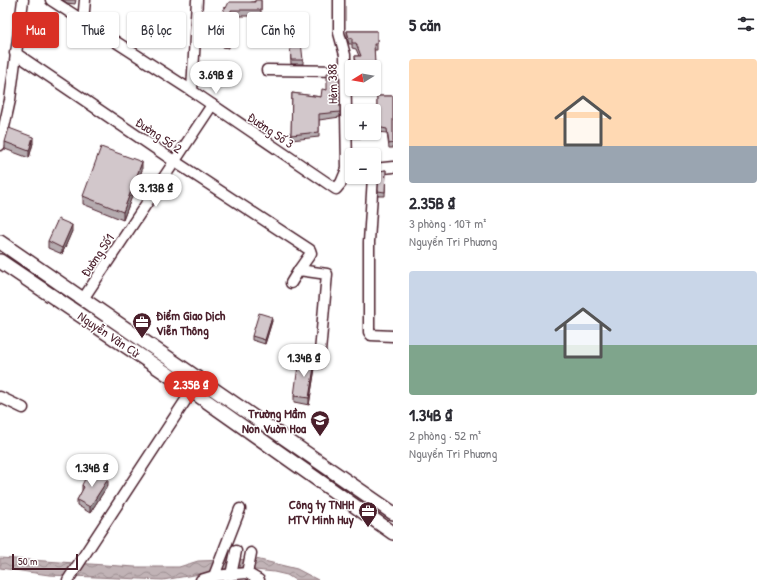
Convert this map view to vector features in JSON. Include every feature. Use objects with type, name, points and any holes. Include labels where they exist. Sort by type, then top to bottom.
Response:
[{"type":"main road","points":[[0,242],[83,299],[196,386],[393,513]]},
{"type":"main road","name":"Nguyễn Văn Cừ","points":[[0,261],[196,386],[393,533]]},
{"type":"street","points":[[0,146],[10,100],[23,0]]},
{"type":"street","name":"Đường Số 3","points":[[51,0],[69,12]]},
{"type":"street","points":[[84,12],[85,0]]},
{"type":"street","points":[[192,91],[197,0]]},
{"type":"street","name":"Hẻm 388","points":[[339,0],[339,33],[344,51],[345,71]]},
{"type":"street","name":"Đường Số 3","points":[[119,44],[192,91],[336,189]]},
{"type":"street","name":"Đường Số 2","points":[[15,53],[174,161],[310,250],[311,253],[299,270]]},
{"type":"street","points":[[267,70],[345,71]]},
{"type":"street","name":"Hẻm 388","points":[[346,96],[348,148]]},
{"type":"street","name":"Đường Số1","points":[[83,299],[212,105]]},
{"type":"street","points":[[381,168],[393,167]]},
{"type":"street","name":"Hẻm 388","points":[[336,189],[345,175]]},
{"type":"street","points":[[373,184],[369,242],[369,332],[371,335],[393,336]]},
{"type":"street","points":[[291,283],[299,270],[328,269],[319,363]]},
{"type":"street","points":[[68,580],[196,386]]},
{"type":"street","points":[[0,397],[24,408]]},
{"type":"street","points":[[215,574],[240,509]]},
{"type":"street","points":[[232,572],[235,555]]},
{"type":"street","points":[[245,574],[251,555]]},
{"type":"street","points":[[202,580],[215,574],[232,572],[245,574],[259,580]]},
{"type":"water","points":[[0,558],[135,567],[179,567],[198,561],[256,559],[297,569],[318,580],[295,580],[287,575],[274,572],[237,568],[163,580],[49,575],[0,568]]},
{"type":"building","points":[[255,0],[261,0],[261,10],[231,10],[231,12],[224,12],[224,7],[226,8],[229,2],[255,2]]},
{"type":"building","points":[[347,31],[377,31],[377,44],[374,44],[375,60],[355,60],[355,56],[361,56],[356,43],[352,43],[352,38],[349,38]]},
{"type":"building","points":[[290,48],[302,48],[303,60],[291,60]]},
{"type":"building","points":[[339,72],[340,112],[319,114],[319,132],[291,135],[292,93],[321,97],[322,89],[327,90],[327,73]]},
{"type":"building","points":[[377,96],[393,96],[393,143],[389,144],[387,129],[381,128],[381,104],[377,104]]},
{"type":"building","points":[[9,128],[33,137],[29,151],[5,142]]},
{"type":"building","points":[[101,147],[142,162],[123,212],[83,196]]},
{"type":"building","points":[[386,170],[385,192],[378,191],[378,184],[381,184],[381,171]]},
{"type":"building","points":[[58,219],[72,225],[62,248],[48,241]]},
{"type":"building","points":[[259,313],[272,317],[265,340],[252,336]]},
{"type":"building","points":[[299,358],[315,361],[309,398],[294,396]]},
{"type":"building","points":[[90,469],[108,479],[90,507],[77,500],[84,487],[82,485]]},
{"type":"place","name":"Điểm Giao Dịch Viễn Thông","points":[[142,339]]},
{"type":"place","name":"Trường Mầm Non Vuờn Hoa","points":[[320,437]]},
{"type":"place","name":"Công ty TNHH MTV Minh Huy","points":[[368,528]]}]
